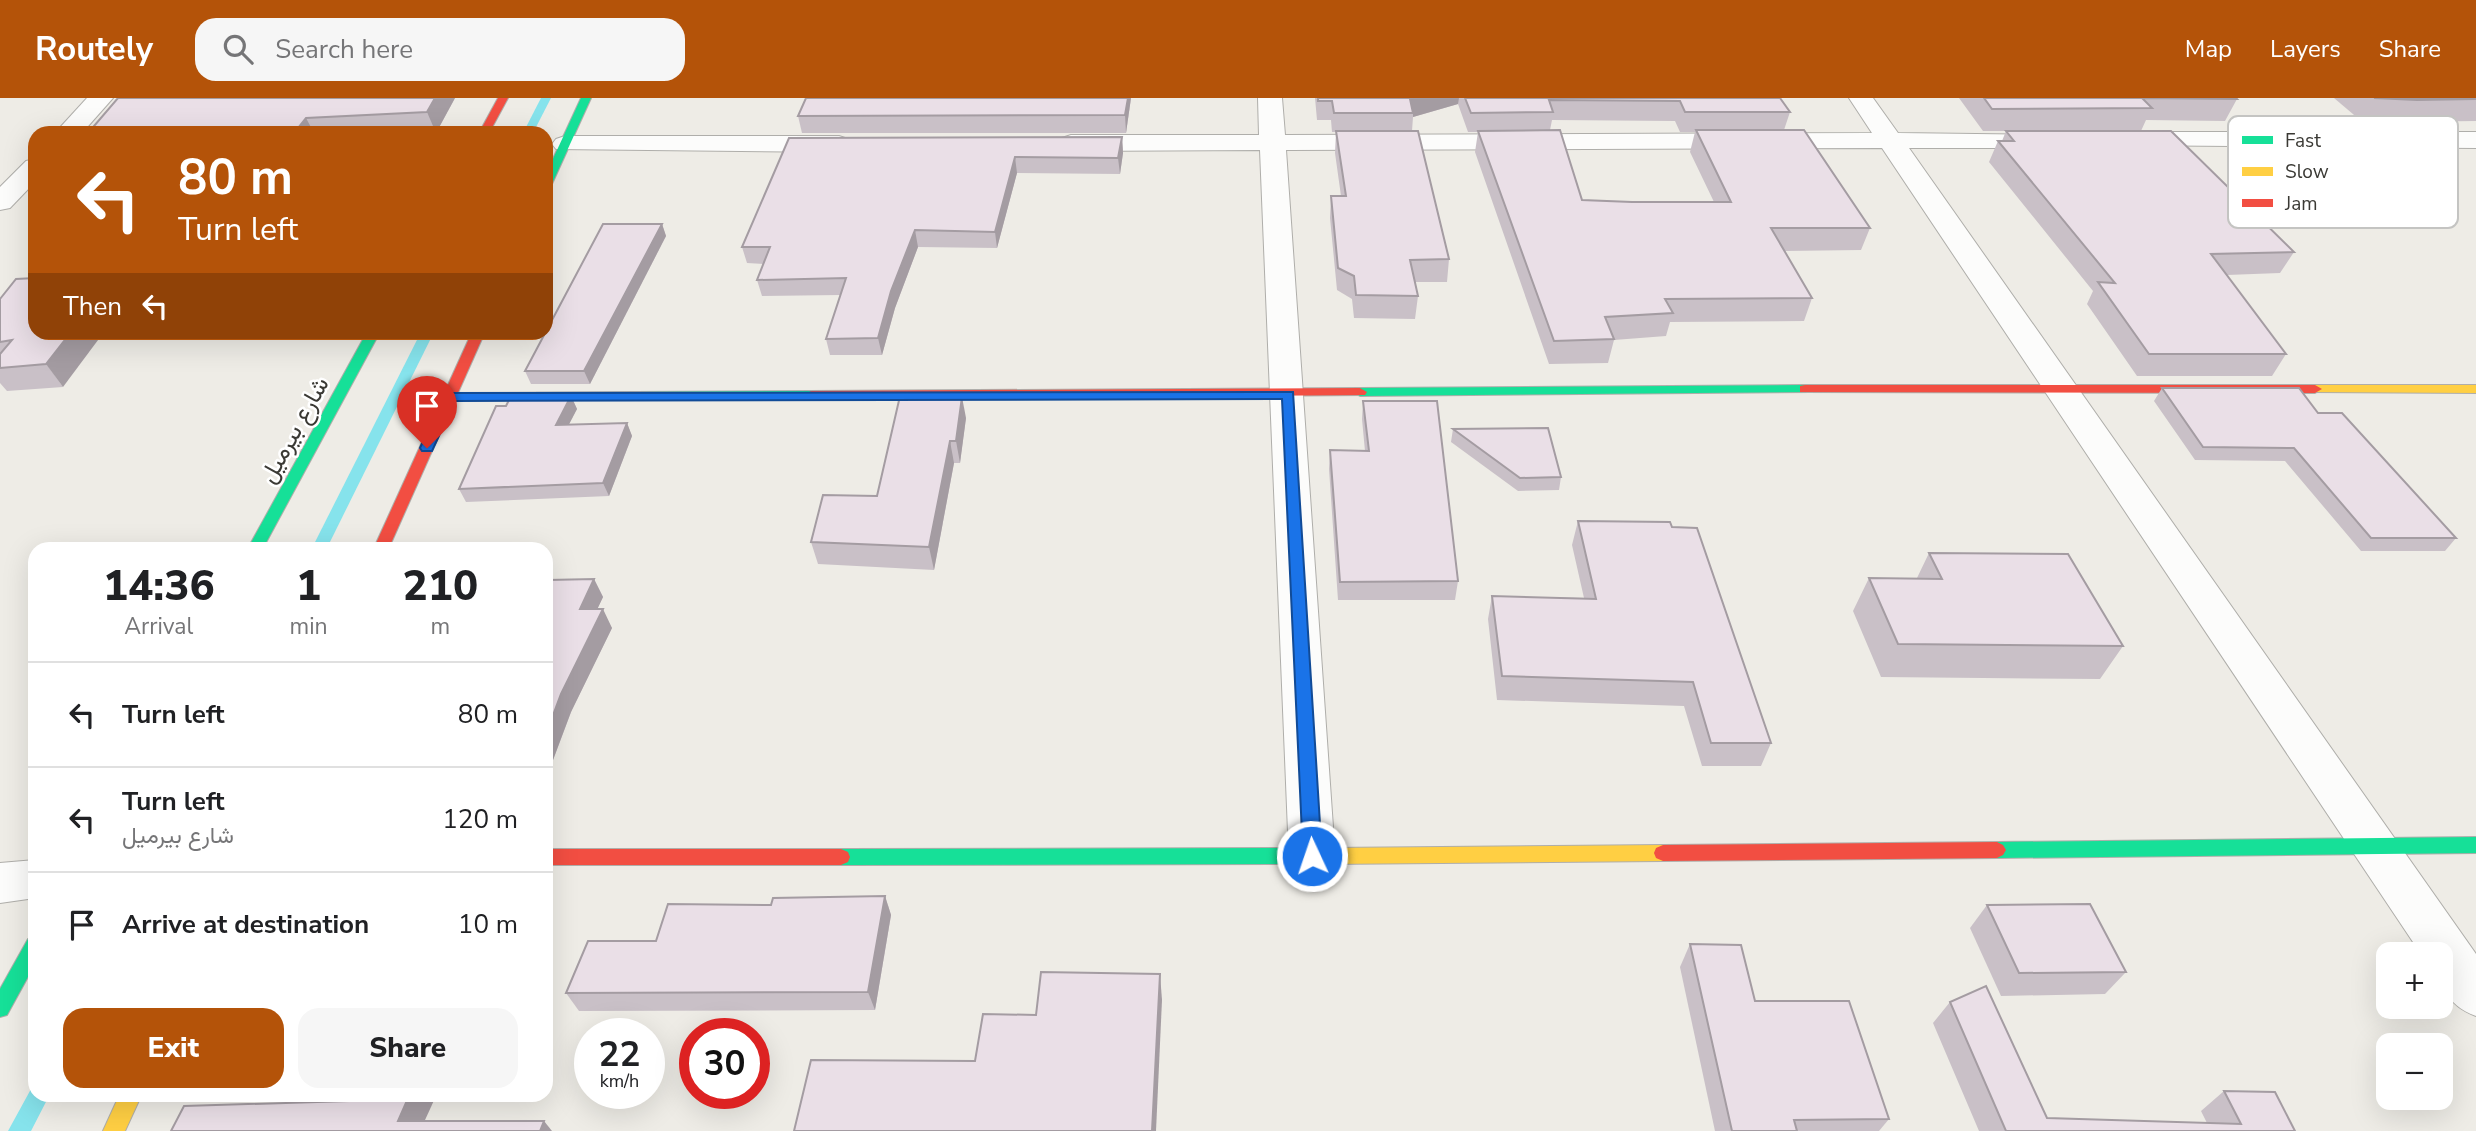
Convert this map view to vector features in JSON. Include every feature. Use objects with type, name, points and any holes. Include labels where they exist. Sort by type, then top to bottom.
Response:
[{"type":"street","points":[[75,126],[101,98]]},
{"type":"street","points":[[488,126],[503,98]]},
{"type":"street","points":[[553,171],[586,98]]},
{"type":"street","points":[[1270,98],[1312,856]]},
{"type":"street","points":[[1861,98],[2476,994]]},
{"type":"street","points":[[1051,143],[2228,140]]},
{"type":"street","points":[[2458,140],[2476,140]]},
{"type":"street","points":[[565,144],[871,144]]},
{"type":"street","points":[[0,202],[19,176]]},
{"type":"street","name":"شارع بيرميل","points":[[258,542],[370,340]]},
{"type":"street","points":[[384,542],[475,340]]},
{"type":"street","points":[[450,397],[2059,388],[2476,389]]},
{"type":"street","points":[[553,858],[1312,856],[2476,845]]},
{"type":"street","points":[[0,883],[28,880]]},
{"type":"street","points":[[0,1008],[28,958]]},
{"type":"street","points":[[114,1131],[127,1102]]},
{"type":"building","points":[[118,98],[435,98],[427,112],[306,118],[300,126],[94,126]]},
{"type":"building","points":[[806,98],[1128,98],[1125,115],[798,116]]},
{"type":"building","points":[[1318,98],[1413,98],[1410,99],[1413,113],[1334,113],[1332,101],[1318,101]]},
{"type":"building","points":[[1465,98],[1780,98],[1790,112],[1685,112],[1680,101],[1549,100],[1553,112],[1471,113]]},
{"type":"building","points":[[1984,98],[2142,98],[2152,108],[1992,109]]},
{"type":"building","points":[[2142,98],[2236,98],[2237,99]]},
{"type":"building","points":[[2374,98],[2476,98],[2476,99],[2417,100]]},
{"type":"building","points":[[1560,130],[1582,200],[1731,202],[1696,130],[1804,130],[1870,228],[1771,228],[1812,298],[1665,299],[1673,313],[1605,317],[1614,339],[1554,341],[1478,131]]},
{"type":"building","points":[[1336,131],[1418,131],[1449,259],[1410,260],[1418,296],[1356,295],[1354,276],[1338,268],[1331,196],[1346,196]]},
{"type":"building","points":[[2006,131],[2171,131],[2228,187],[2228,228],[2270,228],[2294,252],[2211,254],[2286,354],[2149,354],[2098,282],[2115,283],[1998,141],[2014,141]]},
{"type":"building","points":[[1122,137],[1118,158],[1015,157],[995,232],[915,230],[891,291],[878,338],[826,339],[846,278],[757,280],[770,247],[742,247],[789,138]]},
{"type":"building","points":[[603,224],[662,224],[584,371],[525,371],[541,340],[553,340],[553,318]]},
{"type":"building","points":[[28,278],[28,340],[65,340],[46,364],[0,368],[0,354],[12,340],[0,342],[0,299],[16,279]]},
{"type":"building","points":[[2162,388],[2299,388],[2318,413],[2342,413],[2456,538],[2371,538],[2294,448],[2203,447]]},
{"type":"building","points":[[511,396],[571,396],[556,425],[627,423],[603,483],[459,489],[496,406],[506,406]]},
{"type":"building","points":[[900,396],[962,397],[956,441],[950,441],[929,547],[811,542],[823,495],[877,496]]},
{"type":"building","points":[[1363,401],[1437,401],[1458,581],[1340,582],[1330,450],[1369,451]]},
{"type":"building","points":[[1548,428],[1561,477],[1520,478],[1453,429]]},
{"type":"building","points":[[1578,521],[1670,522],[1672,527],[1697,528],[1771,743],[1711,743],[1693,682],[1502,676],[1492,596],[1596,599]]},
{"type":"building","points":[[1929,553],[2068,554],[2123,646],[1898,644],[1869,578],[1942,579]]},
{"type":"building","points":[[594,579],[580,609],[603,609],[553,715],[553,580]]},
{"type":"building","points":[[885,896],[868,992],[566,993],[588,941],[656,941],[668,904],[771,905],[773,898]]},
{"type":"building","points":[[2090,904],[2126,972],[2019,973],[1987,905]]},
{"type":"building","points":[[1690,944],[1741,945],[1755,1001],[1849,1001],[1889,1119],[1794,1120],[1797,1131],[1732,1131]]},
{"type":"building","points":[[1041,972],[1160,974],[1152,1131],[794,1131],[811,1060],[975,1061],[983,1014],[1036,1015]]},
{"type":"building","points":[[1986,986],[2047,1118],[2241,1124],[2224,1091],[2275,1092],[2295,1131],[2006,1131],[1950,1002]]},
{"type":"building","points":[[406,1102],[398,1121],[544,1121],[540,1131],[171,1131],[184,1106]]},
{"type":"waterway","points":[[532,126],[546,98]]},
{"type":"waterway","points":[[322,542],[424,340]]},
{"type":"waterway","points":[[19,1131],[35,1102]]},
{"type":"traffic: fast","points":[[553,171],[586,98]]},
{"type":"traffic: fast","points":[[258,542],[370,340]]},
{"type":"traffic: fast","points":[[1360,392],[1805,389]]},
{"type":"traffic: fast","points":[[450,397],[811,395]]},
{"type":"traffic: fast","points":[[1997,850],[2476,845]]},
{"type":"traffic: fast","points":[[841,857],[1327,856]]},
{"type":"traffic: fast","points":[[0,1008],[28,958]]},
{"type":"traffic: slow","points":[[2315,389],[2476,389]]},
{"type":"traffic: slow","points":[[1327,856],[1663,853]]},
{"type":"traffic: slow","points":[[114,1131],[127,1102]]},
{"type":"traffic: jam","points":[[488,126],[503,98]]},
{"type":"traffic: jam","points":[[384,542],[475,340]]},
{"type":"traffic: jam","points":[[1805,389],[2315,389]]},
{"type":"traffic: jam","points":[[811,395],[1360,392]]},
{"type":"traffic: jam","points":[[1663,853],[1997,850]]},
{"type":"traffic: jam","points":[[553,857],[841,857]]},
{"type":"route","points":[[427,448],[450,397],[1288,394],[1312,856]]}]
